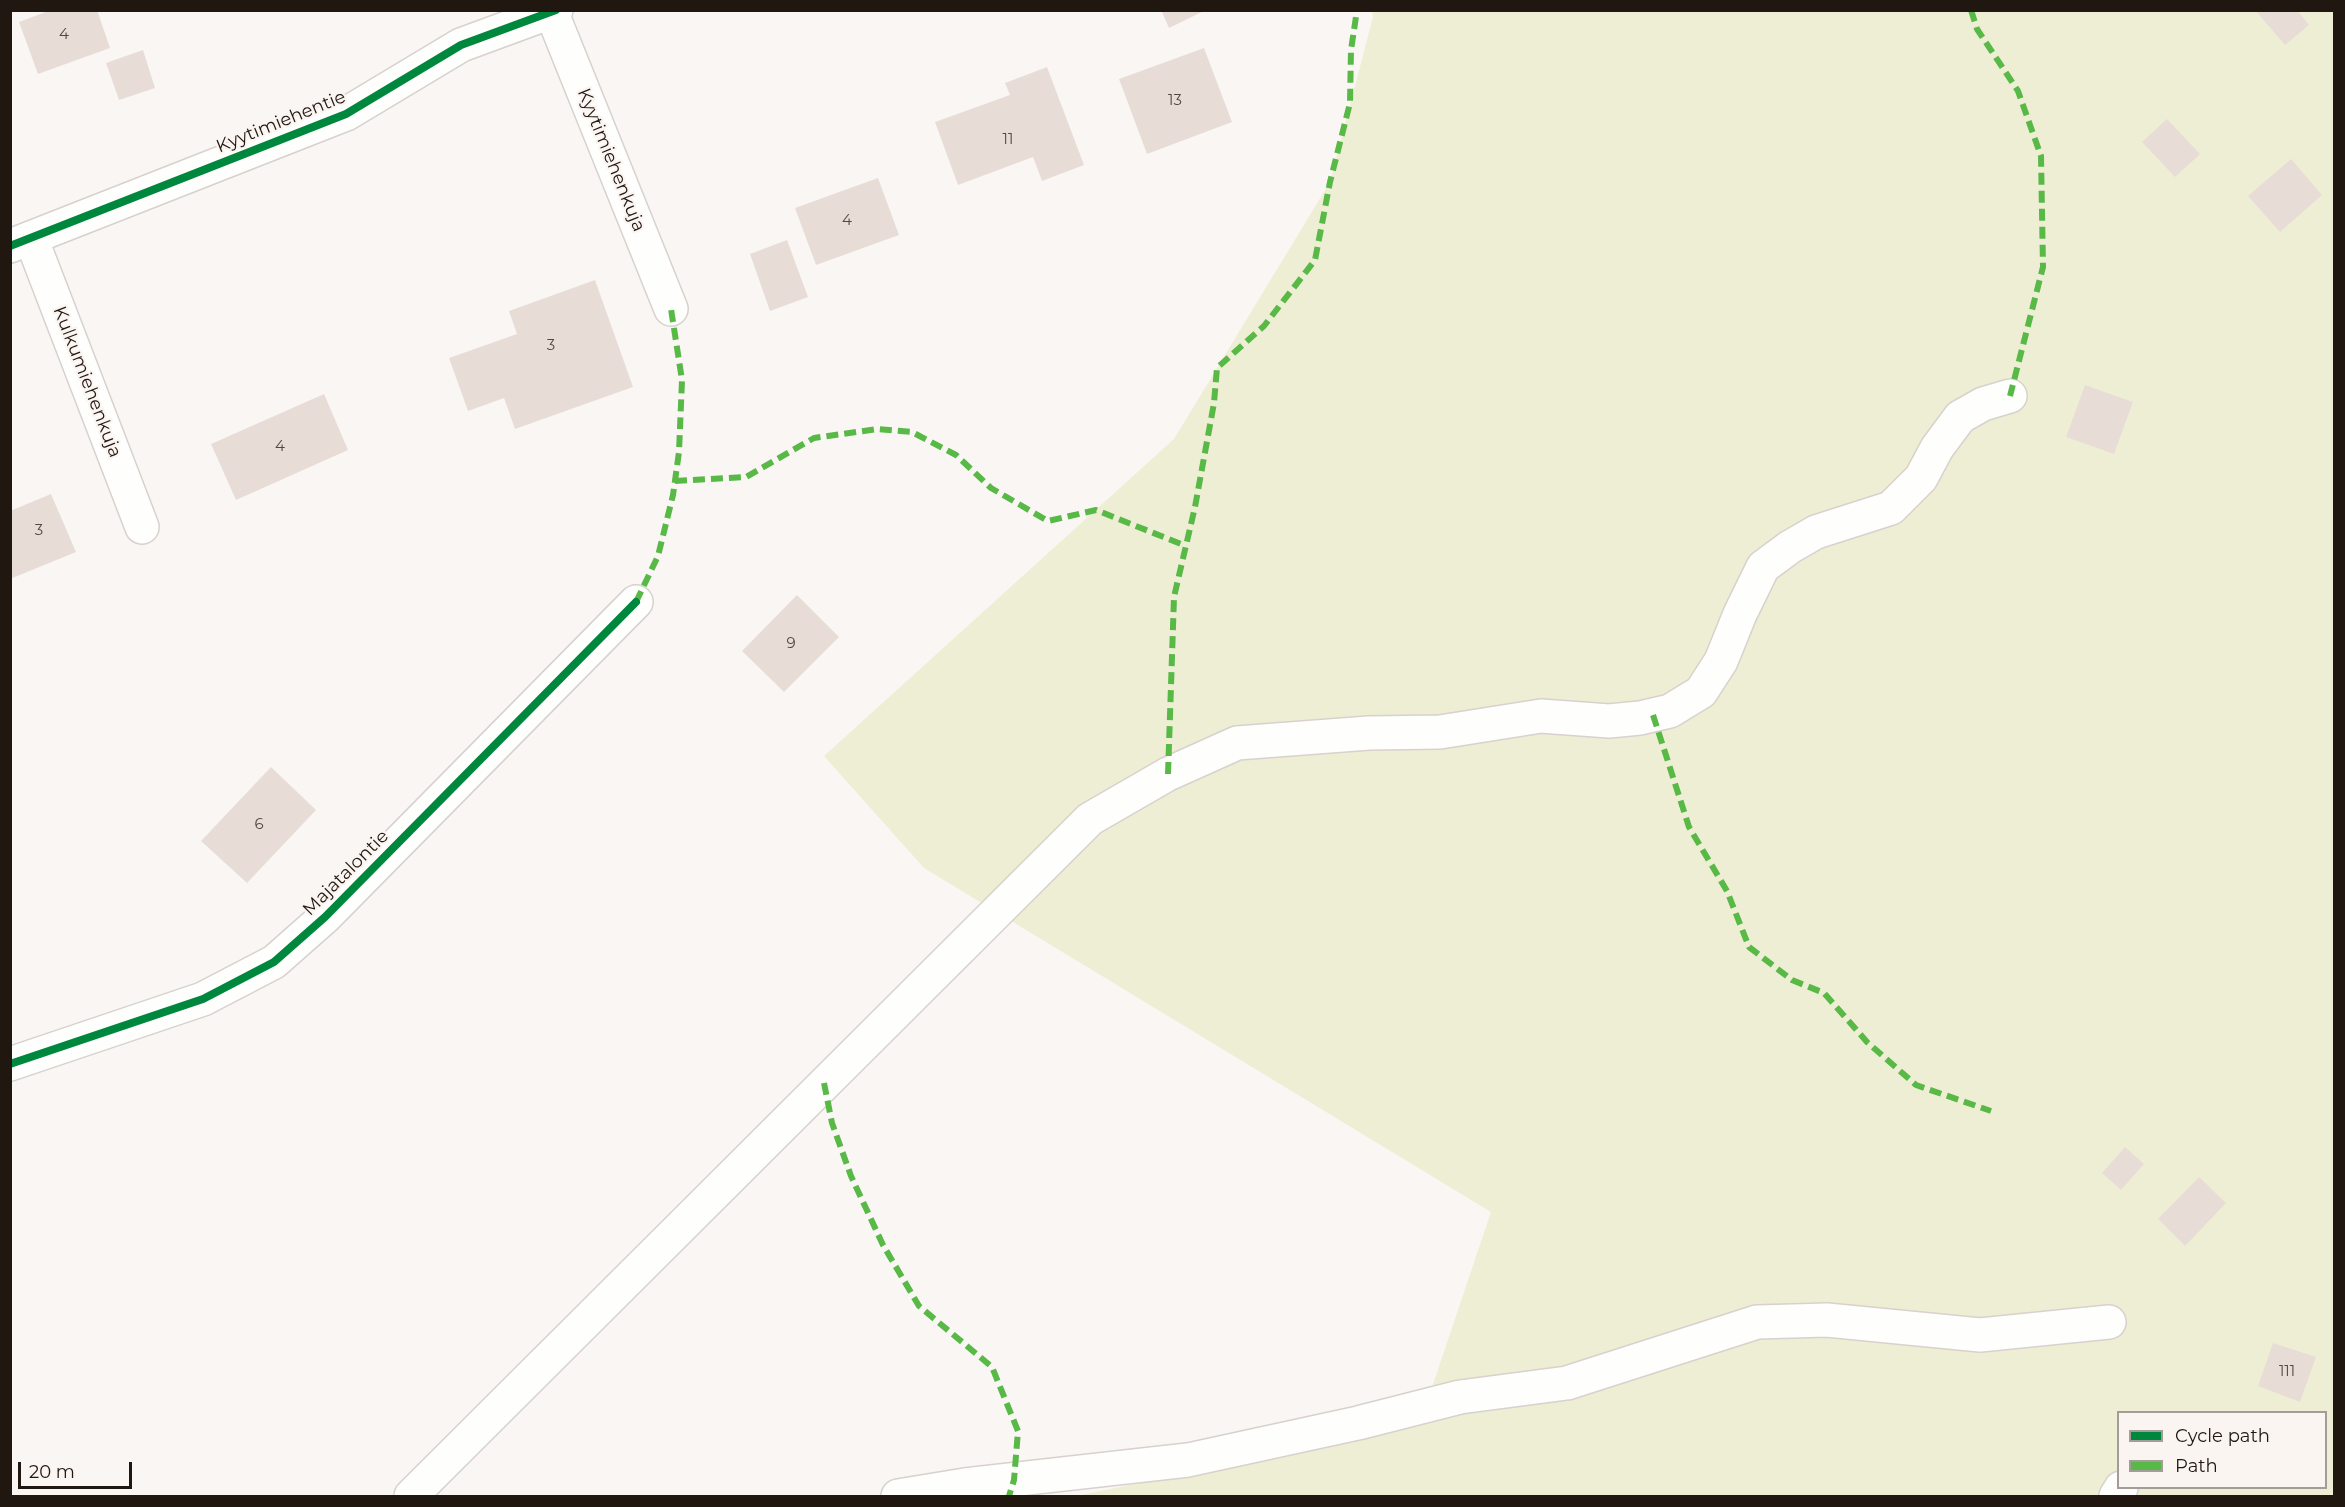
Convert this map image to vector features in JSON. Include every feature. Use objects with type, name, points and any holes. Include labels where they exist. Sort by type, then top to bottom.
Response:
[{"type":"street","name":"Kyytimiehentie","points":[[21,242],[346,114],[461,45],[556,10]]},
{"type":"street","name":"Kyytimiehenkuja","points":[[551,11],[671,309]]},
{"type":"street","name":"Kulkumiehenkuja","points":[[21,242],[142,527]]},
{"type":"street","points":[[411,1497],[1090,819],[1168,774],[1237,743],[1369,733],[1440,732],[1541,716],[1609,721],[1640,718],[1670,711],[1701,692],[1721,661],[1740,614],[1763,567],[1790,547],[1816,532],[1891,508],[1922,478],[1936,448],[1960,417],[1983,404],[2010,396]]},
{"type":"street","name":"Majatalontie","points":[[10,1064],[203,999],[274,962],[325,917],[636,602]]},
{"type":"street","points":[[898,1497],[965,1485],[1188,1460],[1358,1423],[1460,1397],[1568,1383],[1757,1322],[1827,1320],[1980,1335],[2109,1322]]},
{"type":"green space","points":[[1372,11],[2334,11],[2334,1496],[1076,1496],[1419,1426],[1491,1212],[924,868],[824,756],[1174,439],[1330,182],[1373,17]]},
{"type":"building","points":[[51,10],[97,10],[110,48],[38,74],[19,22]]},
{"type":"building","points":[[1161,10],[1206,10],[1169,28]]},
{"type":"building","points":[[2255,10],[2297,10],[2309,25],[2285,45]]},
{"type":"building","points":[[1204,48],[1232,122],[1147,154],[1119,79]]},
{"type":"building","points":[[143,50],[155,88],[119,100],[106,63]]},
{"type":"building","points":[[1047,67],[1084,165],[1042,181],[1033,157],[958,185],[935,122],[1010,95],[1005,83]]},
{"type":"building","points":[[2167,119],[2200,154],[2175,177],[2142,142]]},
{"type":"building","points":[[2291,159],[2322,195],[2280,232],[2248,196]]},
{"type":"building","points":[[878,178],[899,235],[816,265],[795,208]]},
{"type":"building","points":[[787,240],[808,297],[770,311],[750,254]]},
{"type":"building","points":[[595,280],[633,387],[515,429],[504,398],[468,411],[449,358],[517,334],[509,311]]},
{"type":"building","points":[[2085,385],[2133,402],[2114,454],[2066,437]]},
{"type":"building","points":[[324,394],[348,450],[236,500],[211,444]]},
{"type":"building","points":[[51,494],[76,552],[10,579],[10,511]]},
{"type":"building","points":[[797,595],[839,637],[784,692],[742,651]]},
{"type":"building","points":[[271,767],[316,810],[247,883],[201,841]]},
{"type":"building","points":[[2125,1147],[2144,1164],[2121,1190],[2102,1173]]},
{"type":"building","points":[[2199,1177],[2226,1203],[2185,1246],[2158,1219]]},
{"type":"building","points":[[2273,1343],[2316,1357],[2300,1402],[2258,1386]]},
{"type":"marked path","points":[[1168,774],[1174,597],[1195,507],[1214,403],[1217,368],[1264,326],[1315,260],[1330,182],[1350,103],[1351,50],[1357,10]]},
{"type":"marked path","points":[[1971,10],[1977,29],[2018,91],[2041,156],[2043,267],[2010,396]]},
{"type":"marked path","points":[[636,602],[658,556],[673,495],[679,452],[682,380],[671,309]]},
{"type":"marked path","points":[[675,481],[746,477],[814,438],[878,429],[912,432],[956,455],[991,488],[1048,521],[1096,510],[1186,546]]},
{"type":"marked path","points":[[1653,715],[1689,827],[1727,891],[1749,947],[1792,980],[1824,993],[1867,1042],[1916,1085],[1991,1111]]},
{"type":"marked path","points":[[824,1083],[832,1123],[851,1176],[883,1245],[919,1306],[992,1367],[1018,1431],[1014,1480],[1009,1496]]},
{"type":"cycle path","points":[[10,246],[346,114],[461,45],[556,10]]},
{"type":"cycle path","points":[[10,1064],[203,999],[274,962],[325,917],[636,602]]}]
